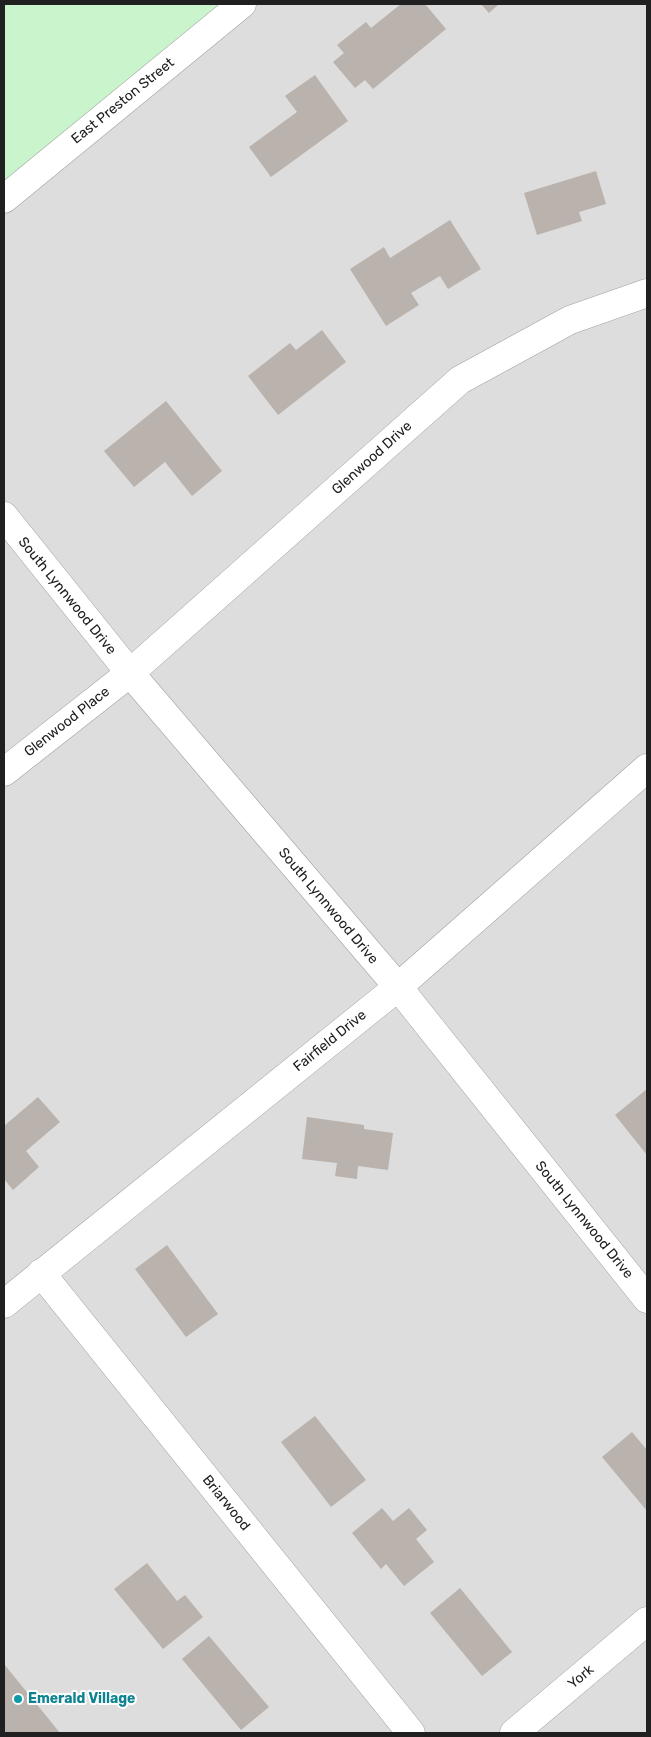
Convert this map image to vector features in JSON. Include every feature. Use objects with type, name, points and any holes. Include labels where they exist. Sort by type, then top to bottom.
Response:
[{"type":"street","name":"East Preston Street","points":[[4,199],[242,4]]},
{"type":"street","name":"Glenwood Drive","points":[[130,673],[460,380],[570,320],[647,293]]},
{"type":"street","name":"South Lynnwood Drive","points":[[4,516],[130,673],[398,987],[647,1299]]},
{"type":"street","name":"Glenwood Place","points":[[4,772],[130,673]]},
{"type":"street","name":"Fairfield Drive","points":[[4,1304],[398,987],[647,768]]},
{"type":"street","name":"Briarwood","points":[[41,1273],[412,1733]]},
{"type":"street","name":"York","points":[[514,1733],[647,1621]]},
{"type":"shaded area","points":[[4,4],[647,4],[647,1733],[4,1733]]},
{"type":"green space","points":[[4,4],[242,4],[4,199]]},
{"type":"building","points":[[401,4],[425,4],[446,29],[373,89],[365,80],[355,88],[333,62],[344,53],[337,45],[366,22],[371,28]]},
{"type":"building","points":[[481,4],[499,4],[489,13]]},
{"type":"building","points":[[315,75],[348,121],[271,177],[249,147],[297,112],[285,96]]},
{"type":"building","points":[[596,171],[606,204],[579,212],[582,221],[537,235],[524,193]]},
{"type":"building","points":[[450,220],[481,269],[448,289],[440,276],[411,293],[419,305],[386,326],[350,269],[384,247],[390,258]]},
{"type":"building","points":[[322,330],[346,362],[278,415],[248,376],[290,343],[296,350]]},
{"type":"building","points":[[166,401],[222,471],[192,496],[165,462],[134,487],[104,451]]},
{"type":"building","points":[[647,1089],[647,1155],[615,1115]]},
{"type":"building","points":[[38,1097],[60,1122],[26,1151],[39,1167],[13,1190],[4,1179],[4,1126]]},
{"type":"building","points":[[307,1117],[364,1125],[364,1129],[393,1133],[388,1170],[358,1166],[357,1179],[335,1176],[337,1163],[302,1159]]},
{"type":"building","points":[[167,1245],[218,1314],[186,1337],[135,1269]]},
{"type":"building","points":[[315,1416],[366,1480],[331,1507],[281,1442]]},
{"type":"building","points":[[632,1432],[647,1450],[647,1511],[602,1457]]},
{"type":"building","points":[[382,1508],[393,1521],[409,1508],[427,1530],[416,1539],[434,1562],[404,1586],[386,1564],[381,1569],[352,1533]]},
{"type":"building","points":[[147,1563],[177,1601],[185,1595],[203,1617],[163,1649],[114,1589]]},
{"type":"building","points":[[460,1588],[512,1652],[482,1676],[430,1613]]},
{"type":"building","points":[[209,1636],[269,1707],[241,1730],[182,1659]]},
{"type":"building","name":"Emerald Village","points":[[4,1664],[60,1733],[4,1733]]},
{"type":"place","name":"Emerald Village","points":[[18,1699]]}]
